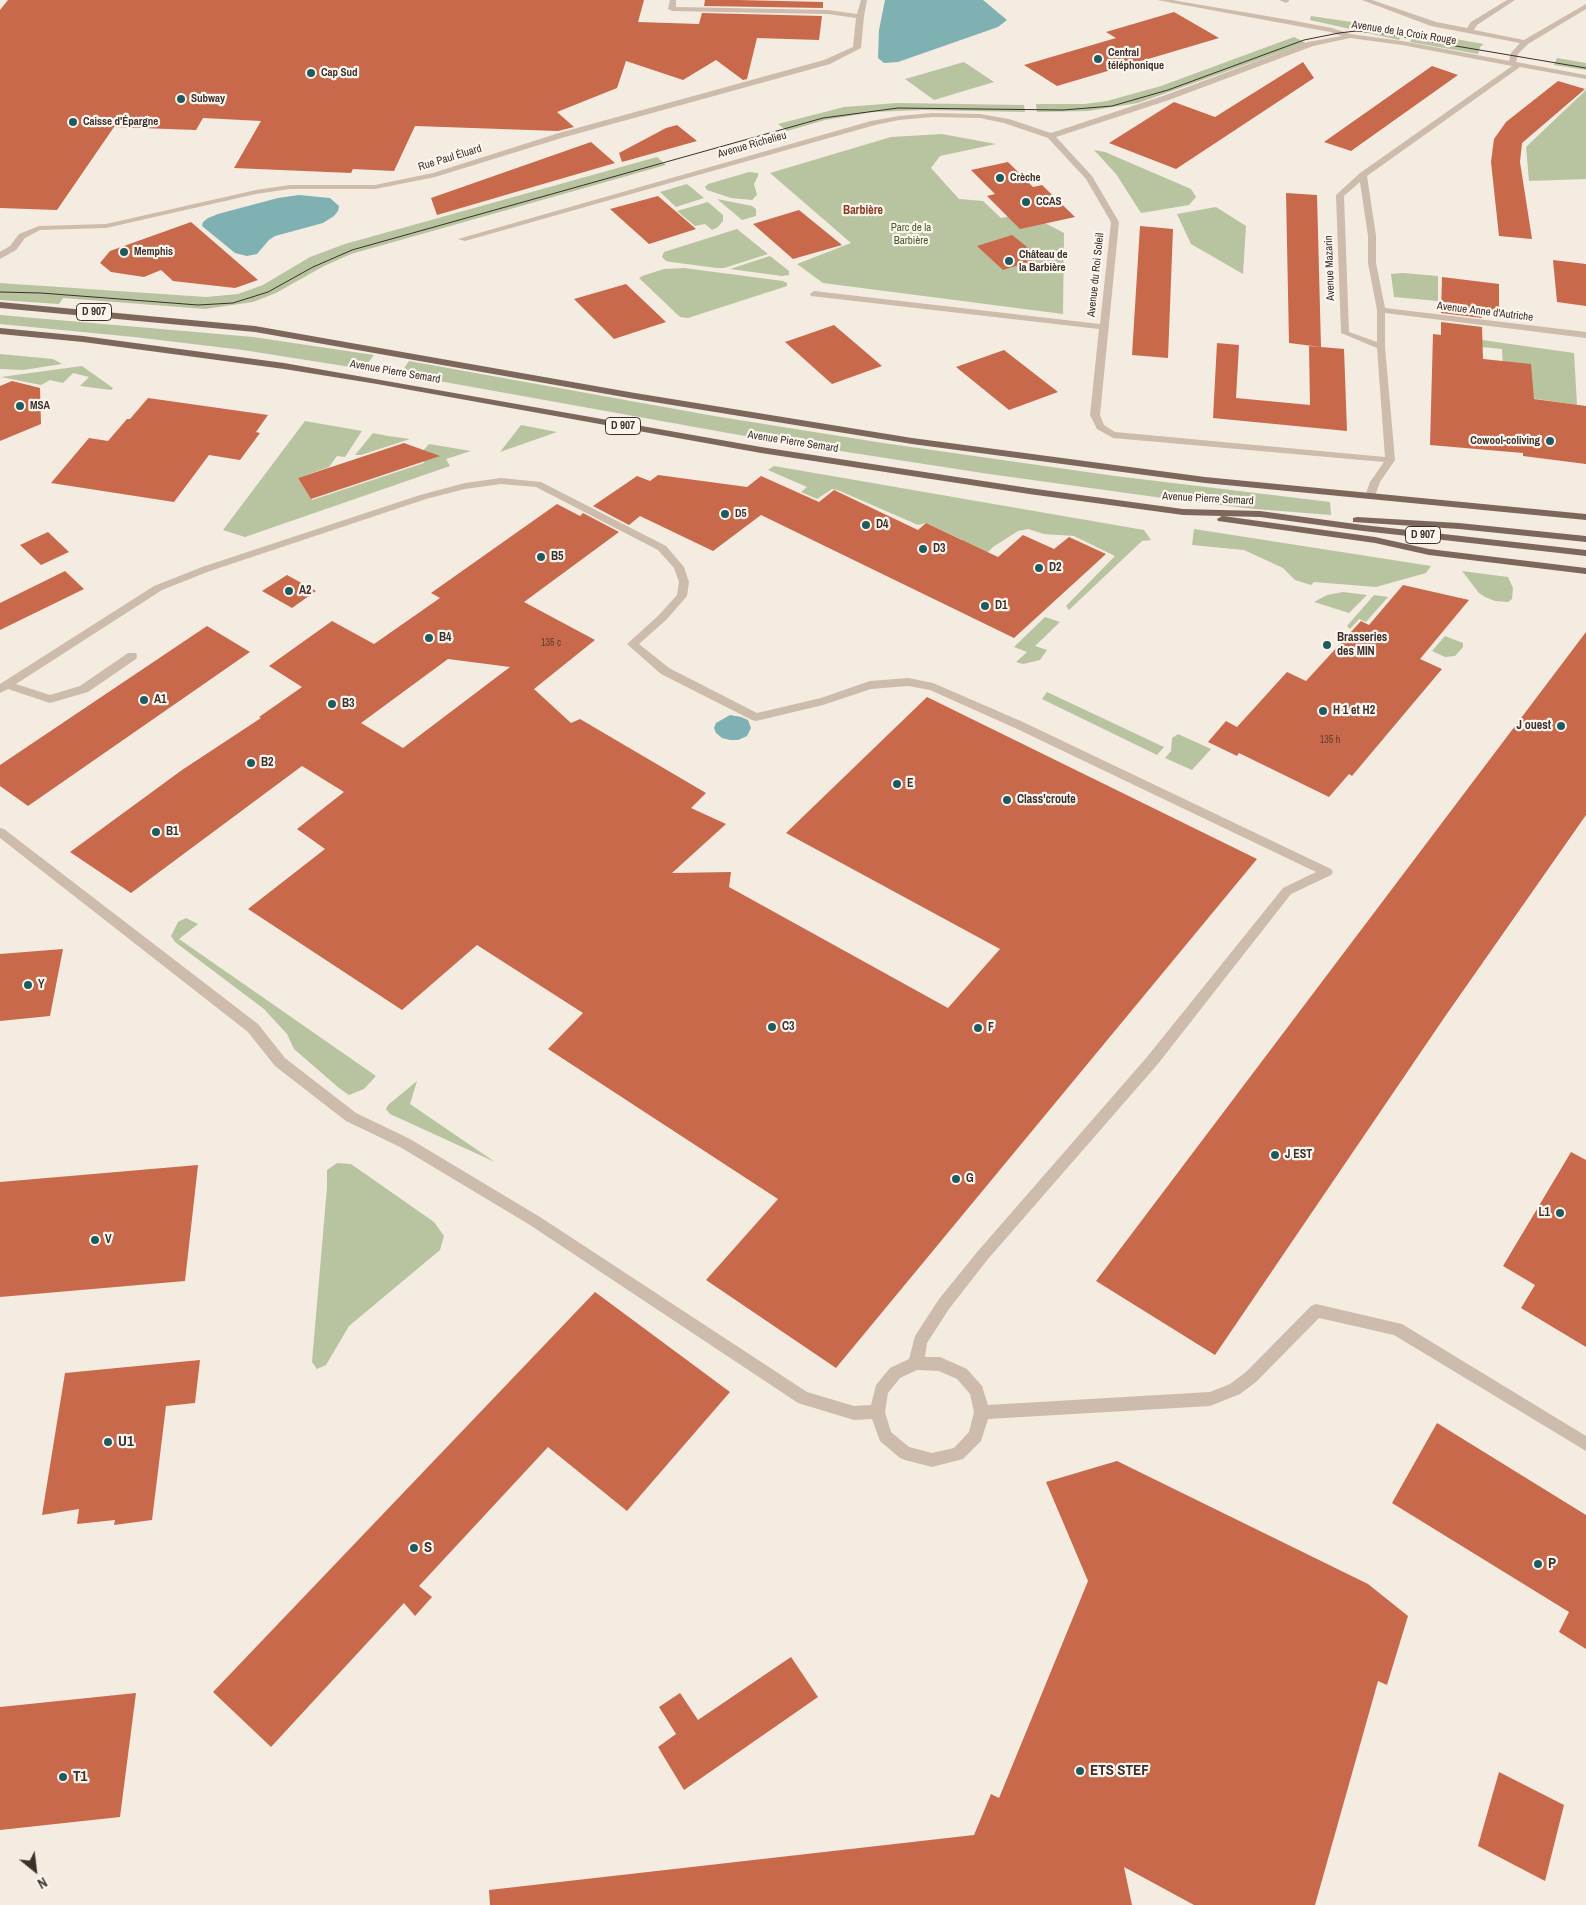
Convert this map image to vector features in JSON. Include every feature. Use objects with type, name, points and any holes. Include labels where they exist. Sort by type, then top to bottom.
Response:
[{"type":"main road","name":"Avenue Pierre Semard","points":[[0,305],[98,312],[255,329],[635,396],[912,441],[1205,480],[1586,517]]},
{"type":"main road","name":"Avenue Pierre Semard","points":[[0,331],[83,339],[377,381],[761,450],[1010,488],[1183,512],[1260,514],[1363,528],[1586,553]]},
{"type":"main road","points":[[1183,512],[1259,526],[1375,540],[1429,552],[1586,571]]},
{"type":"main road","points":[[1260,514],[1459,526],[1586,539]]},
{"type":"street","points":[[673,0],[672,9],[828,12],[860,16]]},
{"type":"street","name":"Rue Paul Éluard","points":[[0,256],[6,254],[28,232],[39,228],[106,226],[238,196],[290,187],[375,187],[434,175],[562,135],[827,62],[857,48],[860,16],[864,0]]},
{"type":"street","name":"Avenue de la Croix Rouge","points":[[1160,0],[1290,22],[1332,30],[1349,36],[1402,43],[1586,76]]},
{"type":"street","points":[[1188,6],[1196,0]]},
{"type":"street","points":[[1365,0],[1434,24],[1525,42]]},
{"type":"street","points":[[1470,30],[1474,24],[1512,0]]},
{"type":"street","points":[[1516,64],[1515,53],[1525,42],[1586,6]]},
{"type":"street","points":[[1051,136],[1166,98],[1311,44],[1349,36]]},
{"type":"street","name":"Avenue Mazarin","points":[[1381,347],[1345,333],[1340,195],[1363,175],[1516,64]]},
{"type":"street","name":"Avenue Richelieu","points":[[462,239],[874,122],[932,114],[980,116],[1006,121],[1051,136]]},
{"type":"street","name":"Avenue du Roi Soleil","points":[[1051,136],[1090,178],[1115,222],[1102,327],[1095,415],[1100,427],[1113,435],[1390,460]]},
{"type":"street","points":[[1363,175],[1372,236],[1372,263],[1381,310],[1381,347],[1390,460],[1375,482],[1370,496]]},
{"type":"street","points":[[814,294],[1102,327]]},
{"type":"street","name":"Avenue Anne d'Autriche","points":[[1381,310],[1586,335]]},
{"type":"street","points":[[2,687],[158,588],[206,569],[423,497],[464,486],[501,481],[538,484],[662,548],[678,567],[684,582],[682,596],[663,617],[632,644],[665,671],[756,717],[823,701],[870,685],[908,682],[933,687],[1327,872],[1287,892],[1152,1061],[983,1255],[944,1304],[920,1341],[916,1364]]},
{"type":"street","points":[[2,687],[50,699],[84,689],[132,656]]},
{"type":"street","points":[[0,832],[253,1028],[280,1062],[352,1117],[405,1143],[535,1221],[802,1398],[854,1413],[877,1412]]},
{"type":"street","points":[[982,1412],[1210,1399],[1235,1389],[1252,1377],[1316,1312],[1397,1329],[1586,1444]]},
{"type":"street","points":[[916,1364],[940,1364],[962,1374],[976,1391],[982,1412],[976,1436],[958,1454],[932,1460],[906,1453],[885,1436],[877,1412],[881,1390],[895,1373],[916,1364]]},
{"type":"green space","points":[[1311,16],[1404,30],[1399,40],[1310,20]]},
{"type":"green space","points":[[1415,32],[1484,44],[1480,47],[1478,54],[1410,42]]},
{"type":"green space","points":[[1294,37],[1306,43],[1138,103],[1088,111],[1037,112],[1036,104],[1084,104],[1107,101],[1161,86]]},
{"type":"green space","points":[[1557,58],[1586,63],[1586,70],[1554,65]]},
{"type":"green space","points":[[964,62],[994,82],[934,100],[905,79]]},
{"type":"green space","points":[[1586,90],[1586,179],[1529,181],[1526,147]]},
{"type":"green space","points":[[897,103],[1024,105],[1025,112],[922,110],[873,112],[825,120],[787,131],[778,124],[844,107]]},
{"type":"green space","name":"Parc de la Barbière","points":[[942,134],[996,144],[940,156],[931,168],[959,199],[983,201],[1001,218],[1026,213],[1064,233],[1063,314],[823,283],[797,264],[851,243],[770,173],[891,137]]},
{"type":"green space","points":[[1094,150],[1105,152],[1191,189],[1196,197],[1189,205],[1141,213],[1116,174]]},
{"type":"green space","points":[[657,157],[666,165],[351,254],[324,266],[276,293],[253,302],[205,309],[63,298],[59,304],[0,300],[0,283],[206,297],[238,294],[263,285],[310,257],[345,244]]},
{"type":"green space","points":[[749,172],[758,173],[754,184],[757,195],[752,200],[731,198],[707,190],[705,187],[708,184]]},
{"type":"green space","points":[[687,184],[704,198],[676,207],[660,192]]},
{"type":"green space","points":[[717,199],[752,206],[756,209],[756,216],[742,220]]},
{"type":"green space","points":[[708,202],[723,215],[723,221],[712,230],[705,224],[695,226],[677,211]]},
{"type":"green space","points":[[1216,207],[1246,226],[1243,274],[1191,244],[1177,214]]},
{"type":"green space","points":[[737,229],[768,254],[724,268],[671,262],[666,261],[662,257],[664,252]]},
{"type":"green space","points":[[770,256],[789,271],[789,275],[782,276],[730,269]]},
{"type":"green space","points":[[684,268],[783,281],[787,283],[787,286],[688,318],[680,317],[639,278],[664,269]]},
{"type":"green space","points":[[1403,273],[1438,276],[1438,301],[1394,297],[1391,274]]},
{"type":"green space","points":[[0,315],[253,337],[374,355],[363,369],[243,350],[0,324]]},
{"type":"green space","points":[[1482,340],[1574,353],[1577,405],[1504,394],[1502,349],[1482,347]]},
{"type":"green space","points":[[0,354],[53,359],[62,364],[23,370],[0,369]]},
{"type":"green space","points":[[409,361],[714,416],[883,443],[1115,476],[1330,502],[1331,515],[1255,509],[1170,499],[989,474],[756,438],[400,374]]},
{"type":"green space","points":[[82,366],[113,388],[111,390],[80,386],[89,377],[73,373],[63,383],[50,380],[41,385],[1,377]]},
{"type":"green space","points":[[305,421],[362,431],[345,457],[337,456],[329,467],[298,478],[312,500],[424,463],[421,453],[429,444],[471,451],[446,459],[450,466],[245,537],[223,530]]},
{"type":"green space","points":[[521,425],[557,432],[500,452]]},
{"type":"green space","points":[[373,433],[410,439],[361,455],[355,455]]},
{"type":"green space","points":[[774,466],[1144,530],[1151,540],[1142,541],[1069,610],[1066,606],[1115,556],[1074,536],[1044,534],[1028,529],[1018,531],[993,547],[976,564],[951,553],[963,540],[926,523],[918,525],[840,491],[832,489],[817,499],[801,492],[807,487],[768,470]]},
{"type":"green space","points":[[1194,529],[1431,566],[1426,573],[1376,587],[1314,582],[1311,585],[1295,580],[1283,568],[1244,550],[1192,545]]},
{"type":"green space","points":[[1462,571],[1508,577],[1513,588],[1512,599],[1508,602],[1495,601],[1485,597],[1479,593]]},
{"type":"green space","points":[[1343,592],[1367,595],[1349,613],[1314,602],[1327,595]]},
{"type":"green space","points":[[1374,595],[1388,597],[1366,622],[1359,619],[1350,629],[1347,626]]},
{"type":"green space","points":[[1045,617],[1060,622],[1035,646],[1047,650],[1040,660],[1023,664],[1016,662],[1027,652],[1014,647]]},
{"type":"green space","points":[[1445,636],[1463,643],[1463,647],[1455,656],[1445,657],[1432,651]]},
{"type":"green space","points":[[1047,692],[1164,747],[1157,755],[1042,699]]},
{"type":"green space","points":[[1178,734],[1211,749],[1192,770],[1165,758],[1171,751],[1172,738]]},
{"type":"green space","points":[[186,918],[198,924],[179,939],[376,1076],[364,1089],[349,1095],[339,1088],[294,1049],[287,1034],[264,1009],[175,942],[171,936],[178,922]]},
{"type":"green space","points":[[417,1081],[410,1104],[495,1162],[390,1114],[386,1109],[388,1105]]},
{"type":"green space","points":[[337,1163],[351,1164],[434,1222],[444,1236],[440,1250],[349,1326],[326,1365],[317,1369],[312,1362],[327,1170]]},
{"type":"water","points":[[885,0],[983,0],[1007,20],[998,27],[898,62],[884,63],[878,58],[879,30]]},
{"type":"water","points":[[299,195],[330,198],[339,206],[338,211],[323,223],[275,236],[257,254],[247,256],[235,253],[202,226],[203,222],[208,218],[218,214],[278,198]]},
{"type":"water","points":[[730,715],[748,720],[751,728],[747,736],[738,740],[730,740],[722,738],[716,733],[714,728],[716,723]]},
{"type":"building","name":"Cap Sud","points":[[8,0],[644,0],[638,22],[699,24],[702,13],[822,16],[819,40],[757,38],[747,79],[743,80],[716,60],[683,80],[626,61],[617,88],[557,112],[574,127],[558,131],[415,126],[394,171],[353,169],[351,173],[234,168],[261,121],[203,118],[196,130],[114,127],[57,210],[0,208],[0,10]]},
{"type":"building","points":[[705,0],[823,2],[823,8],[704,6]]},
{"type":"building","name":"Central téléphonique","points":[[1174,12],[1219,38],[1057,86],[1024,65],[1116,38],[1106,32]]},
{"type":"building","points":[[1303,62],[1314,78],[1176,169],[1109,143],[1174,102],[1215,117]]},
{"type":"building","points":[[1432,66],[1458,75],[1351,151],[1324,142]]},
{"type":"building","points":[[1558,81],[1585,89],[1522,143],[1520,162],[1532,239],[1499,236],[1491,162],[1494,139],[1506,122]]},
{"type":"building","points":[[677,125],[697,141],[622,162],[619,153],[666,128]]},
{"type":"building","points":[[591,142],[615,163],[437,215],[431,198]]},
{"type":"building","points":[[1008,162],[1033,187],[1042,185],[1075,217],[1020,229],[987,196],[995,194],[971,170]]},
{"type":"building","points":[[1286,193],[1317,195],[1321,347],[1289,343]]},
{"type":"building","points":[[658,196],[696,229],[649,244],[610,209]]},
{"type":"building","points":[[799,210],[842,245],[793,259],[753,224]]},
{"type":"building","points":[[191,222],[258,280],[235,288],[173,281],[161,270],[144,277],[111,272],[100,263],[110,251]]},
{"type":"building","points":[[1140,226],[1173,229],[1168,358],[1132,355]]},
{"type":"building","points":[[1012,235],[1041,258],[1003,270],[977,246]]},
{"type":"building","points":[[1553,260],[1586,264],[1586,306],[1557,302]]},
{"type":"building","points":[[1442,277],[1499,284],[1499,313],[1482,311],[1482,318],[1441,313]]},
{"type":"building","points":[[626,284],[666,322],[614,339],[574,299]]},
{"type":"building","points":[[1441,322],[1482,327],[1483,359],[1531,364],[1534,399],[1586,406],[1586,464],[1523,456],[1523,453],[1430,445],[1433,334],[1441,335]]},
{"type":"building","points":[[834,325],[882,366],[832,384],[785,342]]},
{"type":"building","points":[[1217,343],[1239,345],[1236,398],[1310,405],[1309,346],[1344,349],[1347,431],[1213,418]]},
{"type":"building","points":[[1004,350],[1058,392],[1009,410],[956,367]]},
{"type":"building","name":"MSA","points":[[12,381],[40,388],[41,424],[0,441],[0,386]]},
{"type":"building","points":[[148,398],[268,415],[256,432],[260,433],[240,460],[209,455],[174,502],[51,483],[89,438],[108,441]]},
{"type":"building","points":[[404,443],[440,456],[311,499],[298,478]]},
{"type":"building","points":[[658,475],[747,487],[761,476],[819,502],[834,490],[918,530],[926,523],[998,557],[1023,535],[1054,549],[1069,537],[1106,554],[1014,638],[761,515],[713,551],[640,516],[629,525],[593,506],[637,476],[650,481]]},
{"type":"building","points":[[557,504],[580,516],[583,513],[619,532],[524,602],[595,640],[534,689],[571,723],[580,719],[706,793],[691,808],[726,824],[672,873],[731,872],[729,887],[948,1008],[1000,949],[786,833],[927,697],[1257,859],[836,1368],[706,1280],[778,1199],[548,1049],[583,1013],[477,945],[402,1010],[248,909],[325,849],[297,829],[344,792],[302,766],[131,893],[70,852],[182,770],[261,718],[259,717],[302,687],[269,666],[332,621],[374,644],[440,598],[431,593]],"holes":[[[448,659],[510,667],[403,748],[361,723]]]},
{"type":"building","points":[[48,532],[69,552],[41,565],[20,545]]},
{"type":"building","points":[[65,571],[84,589],[0,630],[0,603]]},
{"type":"building","name":"A2","points":[[287,575],[316,591],[292,608],[262,591]]},
{"type":"building","name":"H 1 et H2","points":[[1403,585],[1469,600],[1420,659],[1442,669],[1352,776],[1349,774],[1329,797],[1239,753],[1237,756],[1208,742],[1226,721],[1237,727],[1287,672],[1306,681],[1361,621],[1369,625]]},
{"type":"building","name":"A1","points":[[207,626],[250,652],[28,806],[0,786],[0,765]]},
{"type":"building","points":[[1586,632],[1586,815],[1444,1018],[1215,1355],[1096,1281]]},
{"type":"building","name":"Y","points":[[63,949],[50,1016],[0,1021],[0,954]]},
{"type":"building","name":"L1","points":[[1571,1152],[1586,1160],[1586,1347],[1521,1308],[1535,1285],[1503,1266]]},
{"type":"building","name":"V","points":[[198,1165],[185,1281],[0,1297],[0,1182]]},
{"type":"building","name":"S","points":[[595,1292],[730,1392],[627,1511],[548,1447],[419,1586],[432,1597],[415,1616],[404,1603],[271,1747],[213,1692]]},
{"type":"building","name":"U1","points":[[200,1360],[195,1403],[166,1406],[152,1520],[114,1525],[115,1520],[77,1524],[79,1509],[42,1515],[65,1373]]},
{"type":"building","name":"P","points":[[1437,1423],[1586,1515],[1586,1649],[1559,1632],[1569,1612],[1392,1503]]},
{"type":"building","points":[[1117,1461],[1368,1584],[1408,1616],[1387,1685],[1378,1681],[1315,1905],[1194,1905],[1124,1867],[1132,1905],[490,1905],[489,1890],[974,1835],[991,1794],[999,1798],[1088,1581],[1046,1482]]},
{"type":"building","points":[[791,1657],[818,1697],[684,1790],[658,1747],[676,1734],[659,1707],[680,1693],[698,1720]]},
{"type":"building","name":"T1","points":[[136,1693],[120,1817],[0,1830],[0,1707]]},
{"type":"building","points":[[1499,1772],[1564,1805],[1545,1881],[1478,1846]]},
{"type":"tram line","points":[[0,292],[41,293],[198,305],[233,303],[268,292],[313,267],[352,250],[823,118],[898,108],[1063,110],[1112,106],[1168,90],[1304,40],[1339,33],[1356,31],[1379,33],[1586,68]]},
{"type":"place","name":"Central téléphonique","points":[[1098,59]]},
{"type":"place","name":"Cap Sud","points":[[311,73]]},
{"type":"place","name":"Subway","points":[[181,99]]},
{"type":"place","name":"Caisse d'Épargne","points":[[73,122]]},
{"type":"place","name":"Crèche","points":[[1000,178]]},
{"type":"place","name":"CCAS","points":[[1026,202]]},
{"type":"place","name":"Memphis","points":[[124,252]]},
{"type":"place","name":"Château de la Barbière","points":[[1009,261]]},
{"type":"place","name":"MSA","points":[[20,406]]},
{"type":"place","name":"Cowool-coliving","points":[[1550,441]]},
{"type":"place","name":"D5","points":[[725,514]]},
{"type":"place","name":"D4","points":[[866,525]]},
{"type":"place","name":"D3","points":[[923,549]]},
{"type":"place","name":"B5","points":[[541,557]]},
{"type":"place","name":"D2","points":[[1039,568]]},
{"type":"place","name":"A2","points":[[289,591]]},
{"type":"place","name":"D1","points":[[985,606]]},
{"type":"place","name":"B4","points":[[429,638]]},
{"type":"place","name":"Brasseries des MIN","points":[[1327,645]]},
{"type":"place","name":"A1","points":[[144,700]]},
{"type":"place","name":"B3","points":[[332,704]]},
{"type":"place","name":"H 1 et H2","points":[[1323,711]]},
{"type":"place","name":"J ouest","points":[[1561,726]]},
{"type":"place","name":"B2","points":[[251,763]]},
{"type":"place","name":"E","points":[[897,784]]},
{"type":"place","name":"Class'croute","points":[[1007,800]]},
{"type":"place","name":"B1","points":[[156,832]]},
{"type":"place","name":"Y","points":[[28,985]]},
{"type":"place","name":"C3","points":[[772,1027]]},
{"type":"place","name":"F","points":[[978,1028]]},
{"type":"place","name":"J EST","points":[[1275,1155]]},
{"type":"place","name":"G","points":[[956,1179]]},
{"type":"place","name":"L1","points":[[1560,1213]]},
{"type":"place","name":"V","points":[[95,1240]]},
{"type":"place","name":"U1","points":[[108,1442]]},
{"type":"place","name":"S","points":[[414,1548]]},
{"type":"place","name":"P","points":[[1538,1564]]},
{"type":"place","name":"ETS STEF","points":[[1080,1771]]},
{"type":"place","name":"T1","points":[[63,1777]]},
{"type":"district","name":"Barbière","points":[[863,211]]}]
